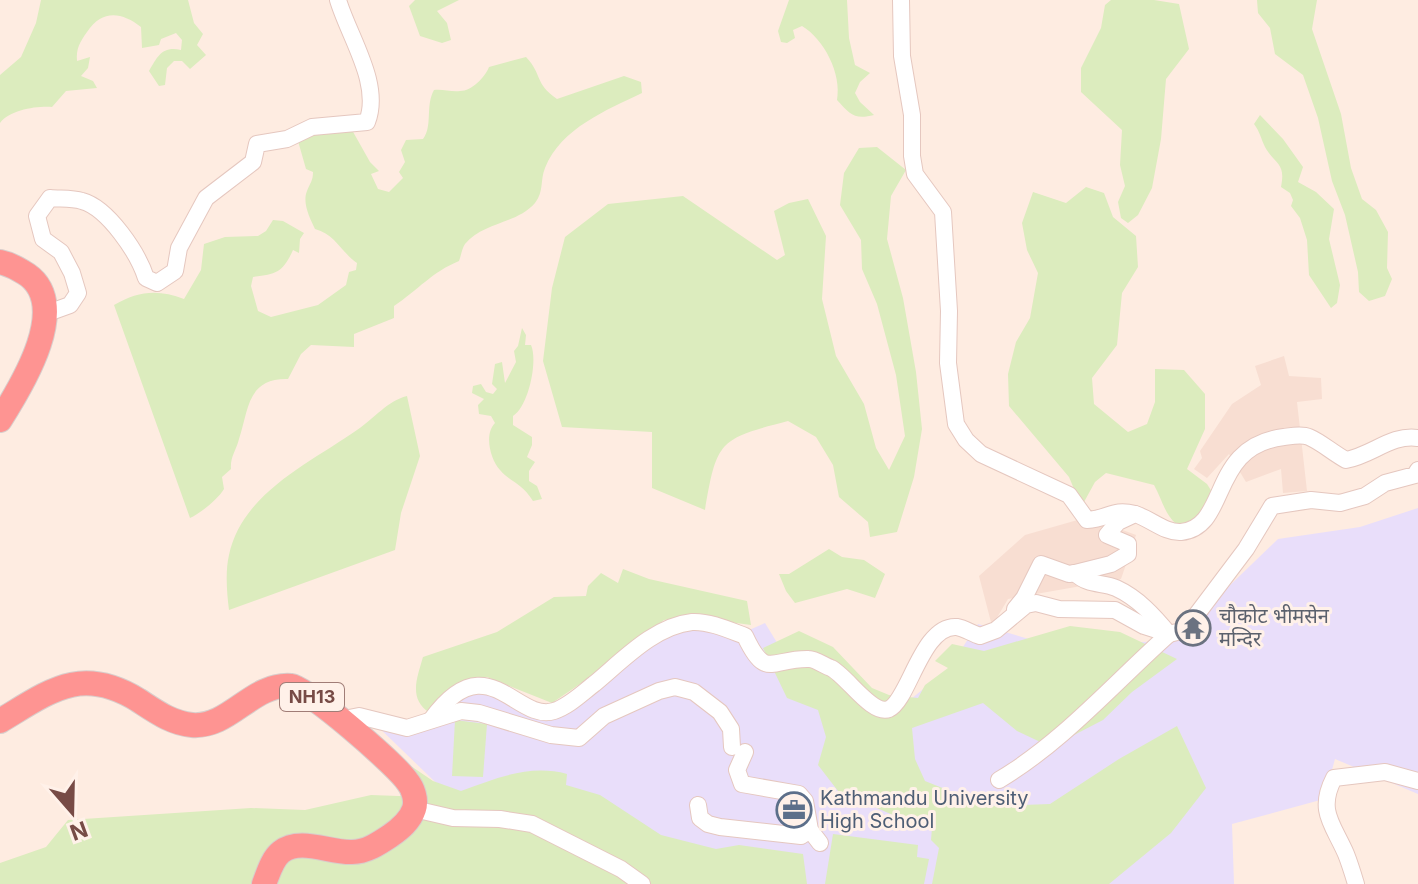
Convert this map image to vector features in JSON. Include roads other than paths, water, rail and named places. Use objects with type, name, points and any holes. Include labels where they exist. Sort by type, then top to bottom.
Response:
[{"type":"highway","points":[[0,262],[29,275],[36,283],[45,314],[45,326],[25,381],[0,420]]},
{"type":"highway","name":"NH13","points":[[0,721],[62,687],[86,684],[111,685],[169,720],[204,725],[218,721],[269,689],[291,686],[304,690],[405,778],[412,790],[414,809]]},
{"type":"highway","points":[[264,884],[277,855],[285,849],[319,847],[350,852],[364,850],[397,831],[407,822],[414,809]]},
{"type":"street","points":[[45,314],[70,305],[78,293],[61,252],[43,239],[37,216],[50,198],[84,201],[110,221],[142,265],[146,278],[157,283],[175,271],[179,248],[206,198],[253,162],[257,144],[287,139],[312,127],[367,122],[373,107],[366,74],[338,0]]},
{"type":"street","points":[[901,0],[902,56],[912,115],[915,174],[943,212],[949,311],[948,363],[956,424],[966,440],[981,454],[1069,495],[1087,520],[1099,519],[1121,510],[1149,518],[1167,530],[1179,532],[1198,528],[1215,504],[1231,465],[1248,448],[1271,439],[1307,436],[1346,460],[1366,456],[1395,439],[1418,438]]},
{"type":"street","points":[[999,780],[1025,765],[1169,634],[1185,630],[1246,549],[1272,506],[1311,500],[1340,503],[1365,496],[1385,483],[1415,475],[1418,470]]},
{"type":"street","points":[[1003,624],[1024,598],[1041,564],[1069,574],[1111,564],[1128,554],[1128,544],[1107,535],[1118,522],[1135,514]]},
{"type":"street","points":[[1075,573],[1081,579],[1101,587],[1112,586],[1128,595],[1146,608],[1169,634]]},
{"type":"street","points":[[431,720],[441,707],[475,685],[494,687],[532,708],[549,713],[567,706],[648,640],[693,622],[745,636],[757,661],[766,665],[809,658],[841,673],[872,706],[881,711],[887,710],[900,698],[920,656],[944,632],[960,627],[980,636],[1003,624],[1026,605],[1036,603],[1059,609],[1115,610],[1144,626],[1169,634]]},
{"type":"street","points":[[339,720],[359,716],[407,728],[461,711],[479,713],[551,735],[579,738],[604,716],[675,687],[694,692],[720,712],[739,750],[737,770],[742,784],[799,794],[805,801],[815,836],[720,827],[700,818],[698,805]]},
{"type":"street","points":[[1356,884],[1346,854],[1327,818],[1327,791],[1334,778],[1385,772],[1418,781]]},
{"type":"street","points":[[414,809],[453,818],[500,819],[532,824],[621,869],[642,884]]},
{"type":"place","name":"चौकोट भीमसेन मन्दिर","points":[[1193,628]]},
{"type":"place","name":"Kathmandu University High School","points":[[794,810]]}]
